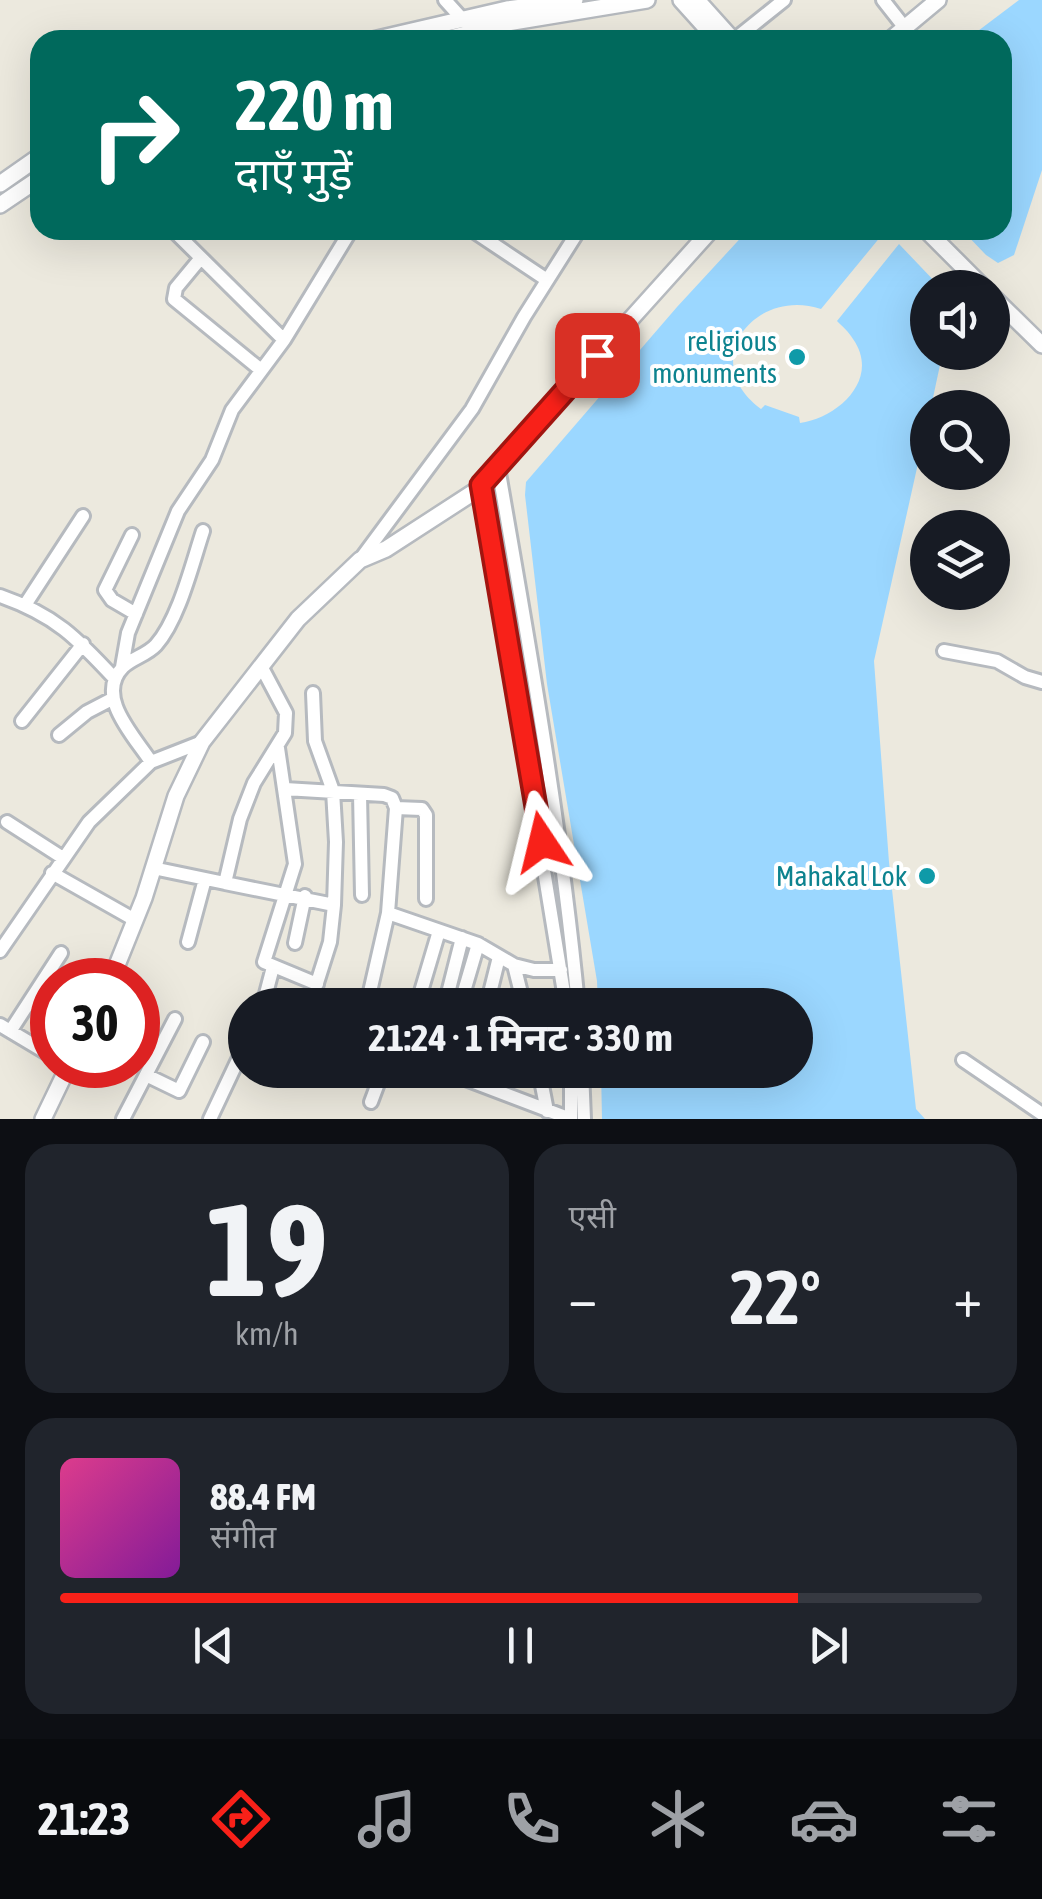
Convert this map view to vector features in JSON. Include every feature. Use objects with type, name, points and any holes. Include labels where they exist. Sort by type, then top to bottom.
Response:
[{"type":"street","points":[[445,0],[464,21]]},
{"type":"street","points":[[421,30],[575,0]]},
{"type":"street","points":[[465,30],[507,11],[647,0]]},
{"type":"street","points":[[681,0],[708,30]]},
{"type":"street","points":[[697,0],[725,30]]},
{"type":"street","points":[[746,30],[784,0]]},
{"type":"street","points":[[884,0],[905,28]]},
{"type":"street","points":[[902,30],[938,0]]},
{"type":"street","points":[[0,184],[30,163]]},
{"type":"street","points":[[19,171],[30,178]]},
{"type":"street","points":[[0,205],[30,184]]},
{"type":"street","points":[[182,240],[284,340]]},
{"type":"street","points":[[151,762],[112,699],[128,633],[178,511],[212,460],[232,410],[284,340],[345,240]]},
{"type":"street","points":[[498,240],[548,280]]},
{"type":"street","points":[[120,958],[176,796],[202,742],[298,619],[360,560],[472,409],[568,240]]},
{"type":"street","points":[[360,560],[386,548],[481,485],[703,240]]},
{"type":"street","points":[[936,240],[966,270]]},
{"type":"street","points":[[200,259],[176,288],[174,299],[261,370]]},
{"type":"street","points":[[1010,314],[1042,345]]},
{"type":"street","points":[[498,468],[557,841],[576,988]]},
{"type":"street","points":[[481,485],[564,988]]},
{"type":"street","points":[[25,604],[82,516]]},
{"type":"street","points":[[119,673],[156,646],[179,602],[203,531]]},
{"type":"street","points":[[132,535],[105,590],[112,600],[136,614]]},
{"type":"street","points":[[0,596],[25,604],[72,633],[119,673]]},
{"type":"street","points":[[22,722],[82,644]]},
{"type":"street","points":[[944,650],[997,661],[1042,682]]},
{"type":"street","points":[[225,883],[240,819],[254,784],[285,733],[286,713],[261,666]]},
{"type":"street","points":[[313,693],[315,741],[333,791],[336,842],[330,942],[316,988]]},
{"type":"street","points":[[59,735],[86,712],[112,699]]},
{"type":"street","points":[[0,952],[89,822],[151,762],[202,742]]},
{"type":"street","points":[[278,748],[295,852],[292,876],[264,960],[318,984]]},
{"type":"street","points":[[285,789],[392,798],[396,808],[388,913],[371,988]]},
{"type":"street","points":[[360,794],[362,895]]},
{"type":"street","points":[[396,808],[422,809],[426,815],[426,899]]},
{"type":"street","points":[[7,822],[63,858]]},
{"type":"street","points":[[542,842],[557,841]]},
{"type":"street","points":[[153,868],[334,904]]},
{"type":"street","points":[[52,873],[135,920]]},
{"type":"street","points":[[188,942],[204,879]]},
{"type":"street","points":[[295,943],[305,896]]},
{"type":"street","points":[[388,913],[478,944],[514,965],[561,970]]},
{"type":"street","points":[[422,988],[439,931]]},
{"type":"street","points":[[449,988],[462,938]]},
{"type":"street","points":[[465,988],[478,944]]},
{"type":"street","points":[[30,1043],[5,1028],[61,953]]},
{"type":"street","points":[[492,988],[500,957]]},
{"type":"street","points":[[514,965],[520,988]]},
{"type":"street","points":[[267,988],[273,967]]},
{"type":"street","points":[[160,1051],[175,1019]]},
{"type":"street","points":[[160,1081],[179,1090],[203,1042]]},
{"type":"street","points":[[964,1060],[1042,1114]]},
{"type":"street","points":[[210,1119],[228,1081]]},
{"type":"street","points":[[48,1118],[60,1088]]},
{"type":"street","points":[[123,1119],[141,1088]]},
{"type":"street","points":[[371,1102],[376,1088]]},
{"type":"street","points":[[496,1088],[571,1119],[571,1088]]},
{"type":"street","points":[[543,1088],[547,1111]]},
{"type":"street","points":[[583,1088],[584,1119]]},
{"type":"water","points":[[1019,0],[1042,0],[1042,170],[1014,255],[998,263],[972,240],[1012,240],[1012,30],[979,30]]},
{"type":"water","points":[[739,240],[878,240],[821,309],[797,305],[774,309],[742,333],[734,351],[734,370],[742,390],[761,409],[765,405],[799,417],[800,423],[841,405],[859,382],[860,354],[837,321],[899,244],[924,270],[910,270],[910,370],[939,370],[935,390],[910,390],[912,490],[874,661],[889,862],[916,1109],[925,1119],[602,1119],[601,1088],[813,1088],[813,988],[597,988],[547,684],[526,482]]},
{"type":"place","name":"religious monuments","points":[[797,357]]},
{"type":"place","name":"Mahakal Lok","points":[[927,876]]},
{"type":"route","points":[[542,842],[481,485],[597,355]]}]
